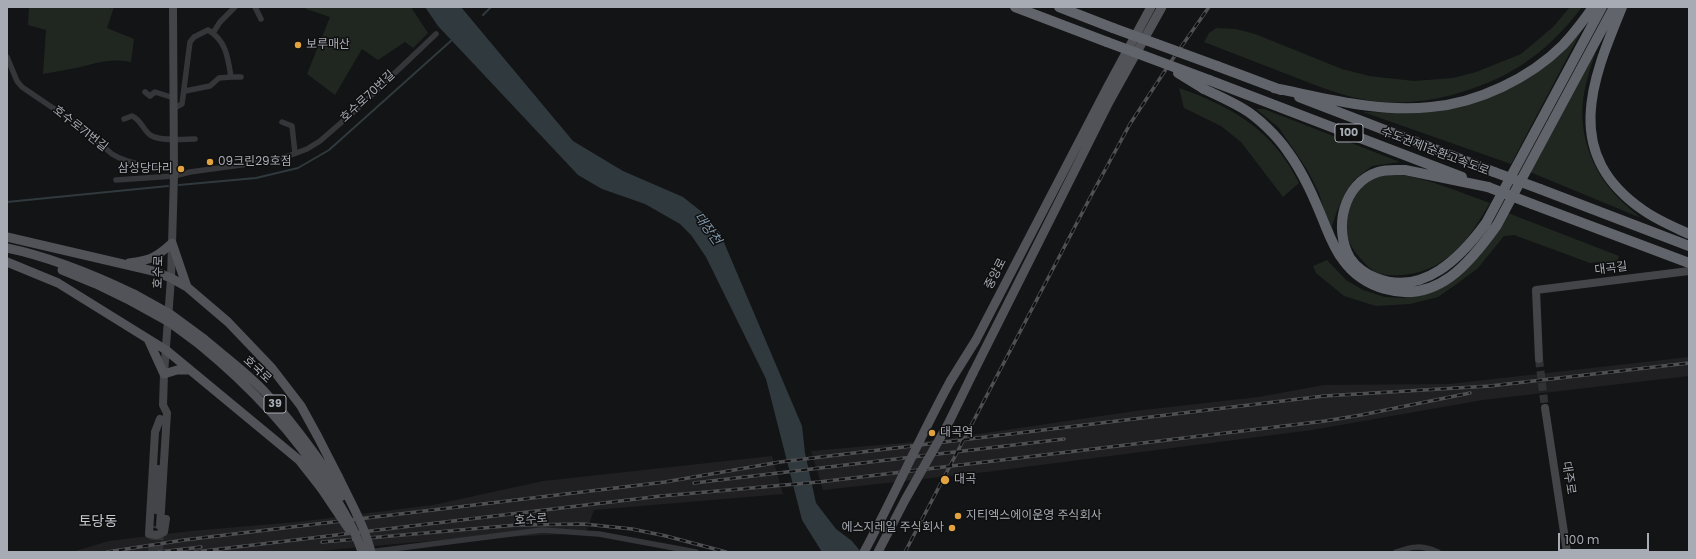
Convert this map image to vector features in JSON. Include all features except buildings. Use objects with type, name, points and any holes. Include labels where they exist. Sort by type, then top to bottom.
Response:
[{"type":"highway","name":"수도권제1순환고속도로","points":[[1015,7],[1689,263]]},
{"type":"highway","name":"수도권제1순환고속도로","points":[[1059,7],[1687,245]]},
{"type":"highway","points":[[1274,88],[1349,102],[1391,107],[1430,108],[1454,103],[1477,97],[1522,76],[1562,46],[1593,7]]},
{"type":"highway","points":[[1488,187],[1405,170],[1379,172],[1368,176],[1350,195],[1344,208],[1341,221],[1346,248],[1351,259],[1369,275],[1394,283],[1420,280],[1433,274],[1461,254],[1486,223],[1602,7]]},
{"type":"highway","points":[[1159,61],[1204,89],[1243,108],[1260,121],[1288,151],[1311,193],[1342,260],[1355,274],[1375,286],[1392,291],[1414,292],[1443,282],[1461,269],[1478,252],[1497,225],[1614,7]]},
{"type":"highway","points":[[1622,7],[1605,47],[1592,92],[1590,130],[1594,147],[1600,162],[1609,177],[1625,196],[1649,214],[1689,234]]},
{"type":"main road","name":"호수로","points":[[157,526],[163,421],[160,412],[163,405],[171,278],[174,172],[173,7]]},
{"type":"main road","name":"중앙로","points":[[864,552],[890,504],[925,428],[951,380],[976,340],[1108,86],[1151,7]]},
{"type":"main road","name":"중앙로","points":[[878,552],[933,451],[1109,102],[1162,7]]},
{"type":"main road","points":[[7,237],[126,264],[171,278],[187,286],[228,322],[272,366],[301,406],[318,437],[330,482],[358,552]]},
{"type":"main road","points":[[126,264],[158,256],[172,243],[187,286]]},
{"type":"main road","name":"39","points":[[7,248],[60,263],[100,278],[133,298]]},
{"type":"main road","name":"39","points":[[7,253],[65,272],[133,298]]},
{"type":"main road","points":[[7,262],[58,284],[166,350],[299,460],[330,482],[354,508],[371,552]]},
{"type":"main road","name":"대곡길","points":[[1539,359],[1536,290],[1689,271]]},
{"type":"main road","name":"호국로","points":[[133,298],[170,314],[202,342],[263,390],[305,441],[330,482]]},
{"type":"main road","points":[[147,338],[164,374],[177,370],[190,370]]},
{"type":"main road","name":"대주로","points":[[1545,408],[1567,552]]},
{"type":"main road","points":[[163,421],[170,444],[166,527],[164,532],[152,535],[148,532],[155,432],[163,421]]},
{"type":"main road","name":"39","points":[[330,482],[356,533],[362,552]]},
{"type":"main road","name":"39","points":[[330,482],[349,508],[367,552]]},
{"type":"street","points":[[213,33],[220,22],[235,7]]},
{"type":"street","points":[[255,7],[261,19]]},
{"type":"street","points":[[174,108],[182,104],[185,91],[190,42],[194,37],[208,30],[217,35],[228,55],[231,77]]},
{"type":"street","name":"호수로70번길","points":[[174,172],[190,172],[270,161],[307,149],[320,141],[358,108],[436,34]]},
{"type":"street","name":"호수로71번길","points":[[7,57],[17,81],[22,87],[78,125],[112,154],[118,158],[174,172]]},
{"type":"street","points":[[185,91],[210,86],[219,78],[241,77]]},
{"type":"street","points":[[145,92],[150,96],[155,92],[174,98]]},
{"type":"street","points":[[124,119],[132,116],[139,119],[148,134],[154,138],[195,139]]},
{"type":"street","points":[[282,122],[292,126],[295,153]]},
{"type":"street","points":[[116,180],[174,172]]},
{"type":"street","name":"호수로","points":[[367,552],[542,530],[599,534],[696,552]]},
{"type":"street","points":[[1396,552],[1409,547],[1425,546],[1438,552]]},
{"type":"shaded area","points":[[29,7],[114,7],[107,28],[134,39],[131,62],[103,62],[43,74],[46,30],[28,25]]},
{"type":"shaded area","points":[[306,7],[411,7],[428,33],[413,48],[405,42],[378,60],[362,49],[335,95],[307,74],[330,17],[306,9]]},
{"type":"shaded area","points":[[1570,7],[1582,7],[1554,39],[1523,64],[1488,83],[1469,90],[1448,96],[1416,102],[1394,103],[1372,101],[1343,94],[1204,42],[1209,33],[1216,28],[1236,29],[1255,34],[1342,69],[1369,76],[1414,81],[1453,78],[1476,72],[1521,54],[1553,27]]},
{"type":"shaded area","points":[[1584,26],[1511,164],[1363,112],[1417,113],[1451,108],[1487,98]]},
{"type":"shaded area","points":[[1599,41],[1587,81],[1582,106],[1582,118],[1586,142],[1595,165],[1608,186],[1619,199],[1641,218],[1530,172]]},
{"type":"shaded area","points":[[1179,88],[1217,103],[1250,123],[1277,148],[1289,164],[1299,183],[1283,197],[1241,142],[1221,126],[1184,108]]},
{"type":"shaded area","points":[[1256,109],[1264,109],[1400,162],[1372,166],[1355,179],[1345,193],[1332,226],[1336,242],[1326,217],[1319,193],[1308,171],[1279,128]]},
{"type":"shaded area","points":[[1395,174],[1431,182],[1490,203],[1461,245],[1442,262],[1417,273],[1386,275],[1371,269],[1351,246],[1346,231],[1349,208],[1362,186],[1374,177]]},
{"type":"shaded area","points":[[1508,213],[1619,256],[1616,266],[1598,262],[1590,263],[1514,235],[1504,236],[1478,268],[1438,297],[1410,304],[1376,306],[1344,296],[1316,273],[1313,266],[1327,260],[1346,280],[1363,290],[1385,297],[1406,298],[1426,293],[1450,281]]},
{"type":"shaded area","points":[[1689,357],[1689,376],[1483,400],[1312,430],[986,472],[823,490],[811,451],[938,440],[1135,411],[1258,397],[1324,385],[1449,384]]},
{"type":"shaded area","points":[[772,456],[783,494],[594,510],[586,533],[429,541],[307,552],[72,552],[109,541],[191,531],[297,522],[433,505],[543,481]]},
{"type":"water","name":"대장천","points":[[425,7],[461,7],[573,141],[623,171],[683,197],[707,216],[720,233],[802,426],[805,453],[816,503],[836,529],[852,541],[861,552],[822,552],[802,520],[766,379],[706,257],[691,235],[680,224],[645,204],[602,189],[578,175],[438,26]]},
{"type":"waterway","points":[[483,15],[491,7]]},
{"type":"waterway","points":[[179,185],[256,178],[298,168],[329,150],[453,39]]},
{"type":"waterway","points":[[7,202],[168,186]]},
{"type":"tunnel","points":[[1539,359],[1545,408]]},
{"type":"tunnel","points":[[152,552],[155,526]]},
{"type":"tunnel","points":[[159,552],[160,529]]},
{"type":"railway","points":[[905,552],[1130,124],[1209,7]]},
{"type":"railway","points":[[107,552],[184,540],[665,482],[780,462],[1324,396],[1490,386],[1689,363]]},
{"type":"railway","points":[[195,552],[661,496],[819,482],[1325,421],[1470,393]]},
{"type":"railway","points":[[694,483],[1064,439]]},
{"type":"railway","points":[[322,542],[517,525],[584,524],[632,529],[666,536],[726,552]]},
{"type":"railway","points":[[159,552],[201,547]]},
{"type":"place","name":"보루매산","points":[[298,45]]},
{"type":"place","name":"09크린29호점","points":[[210,162]]},
{"type":"place","name":"삼성당다리","points":[[181,169]]},
{"type":"place","name":"대곡역","points":[[932,433]]},
{"type":"place","name":"대곡","points":[[945,480]]},
{"type":"place","name":"지티엑스에이운영 주식회사","points":[[958,516]]},
{"type":"place","name":"에스지레일 주식회사","points":[[952,528]]},
{"type":"district","name":"토당동","points":[[98,522]]}]
